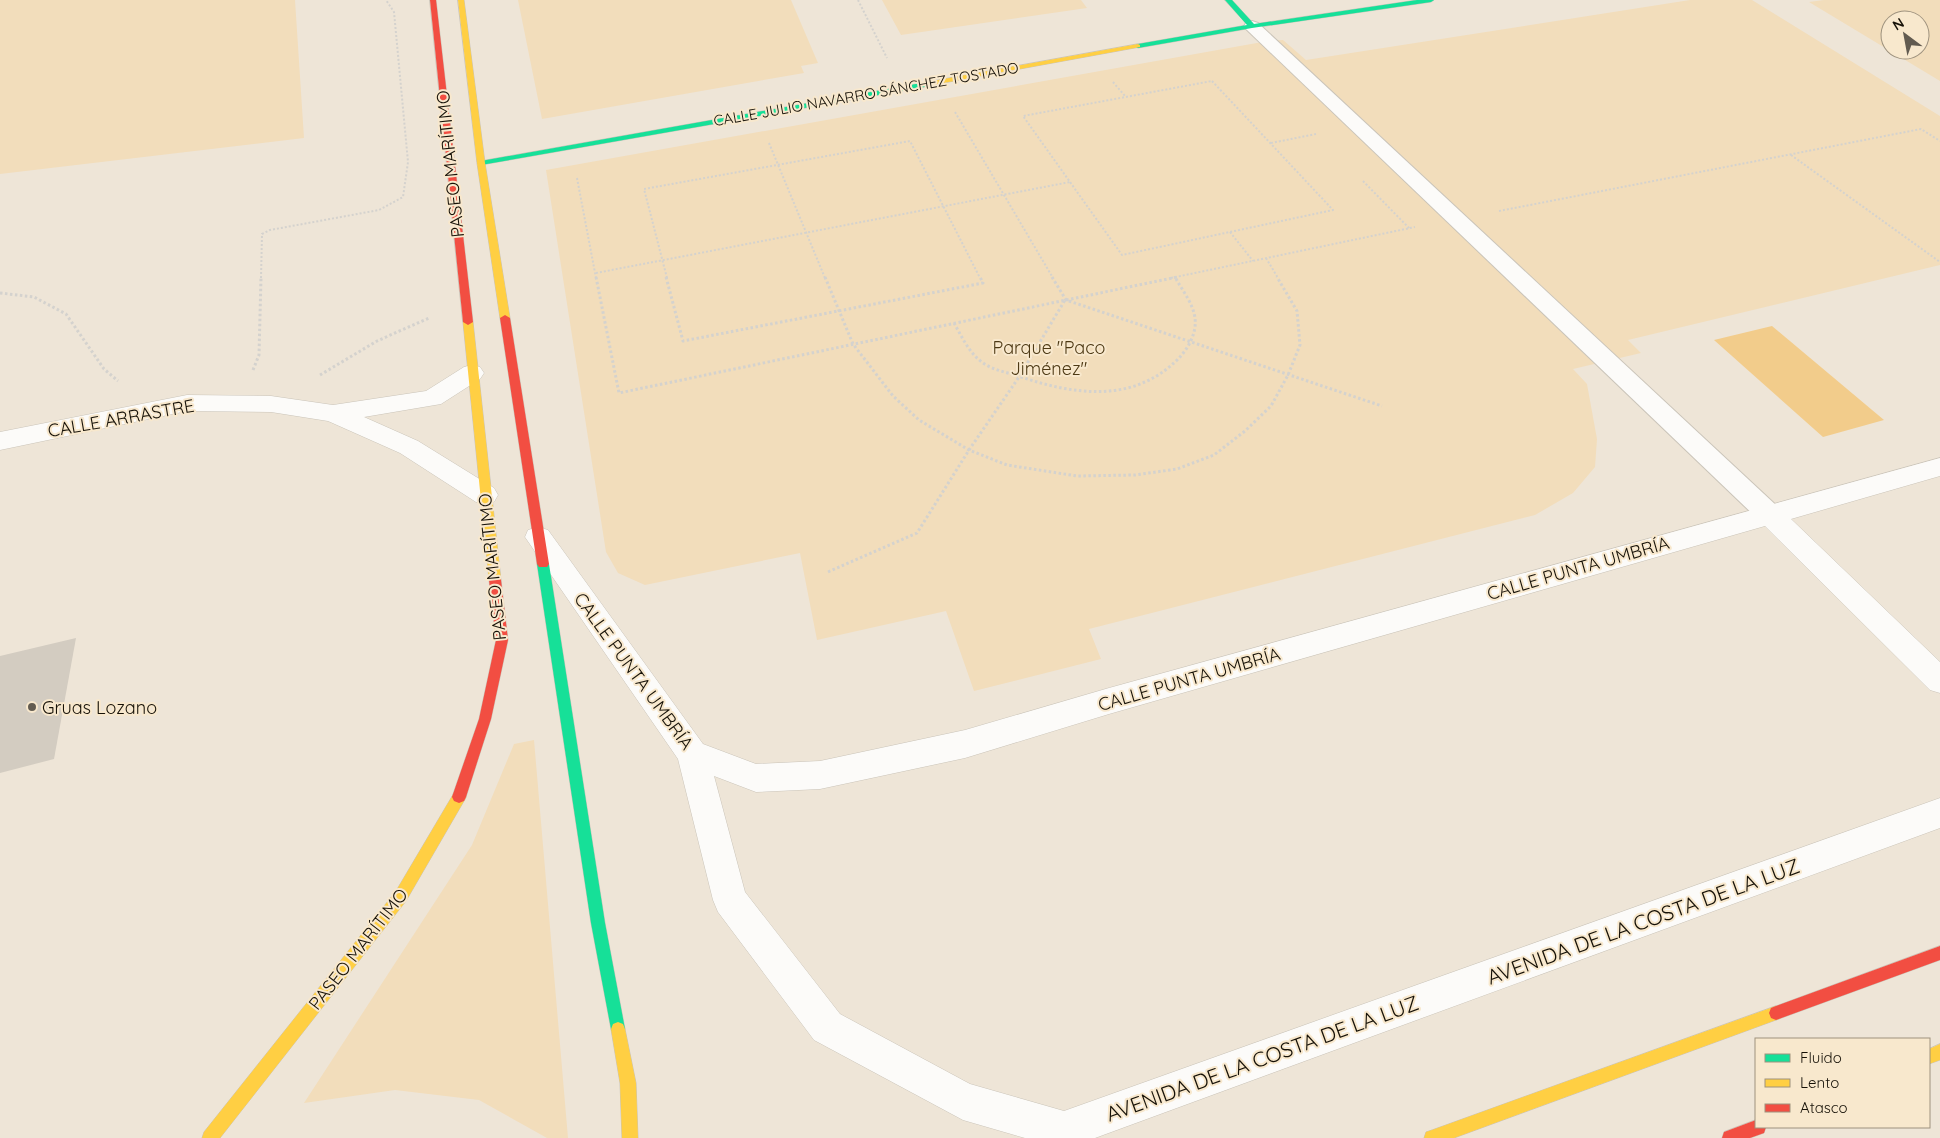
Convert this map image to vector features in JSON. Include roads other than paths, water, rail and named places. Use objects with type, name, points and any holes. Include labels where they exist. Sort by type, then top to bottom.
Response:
[{"type":"main road","name":"PASEO MARÍTIMO","points":[[210,1138],[401,896],[458,800],[485,718],[502,640],[433,0]]},
{"type":"main road","name":"PASEO MARÍTIMO","points":[[461,0],[481,163],[538,536],[598,923],[628,1083],[630,1138]]},
{"type":"main road","points":[[1228,0],[1252,26]]},
{"type":"main road","name":"CALLE JULIO NAVARRO SÁNCHEZ TOSTADO","points":[[481,163],[1377,4],[1431,0]]},
{"type":"main road","points":[[1432,1138],[1940,953]]},
{"type":"main road","points":[[1730,1138],[1755,1128]]},
{"type":"street","name":"CALLE ARRASTRE","points":[[333,413],[432,398],[472,373]]},
{"type":"street","name":"CALLE ARRASTRE","points":[[0,442],[187,403],[271,404],[333,413],[409,447],[485,495]]},
{"type":"street","name":"CALLE PUNTA UMBRÍA","points":[[538,536],[692,754],[756,778],[820,775],[965,744],[1128,696],[1940,467]]},
{"type":"street","points":[[1770,514],[1940,681]]},
{"type":"street","name":"AVENIDA DE LA COSTA DE LA LUZ","points":[[692,754],[730,900],[828,1028],[963,1101],[1064,1130],[1940,813]]},
{"type":"lane","points":[[1252,26],[1770,514]]},
{"type":"place","name":"Gruas Lozano","points":[[32,707]]},
{"type":"park label","name":"Parque \"Paco Jiménez\"","points":[[1049,357]]}]
